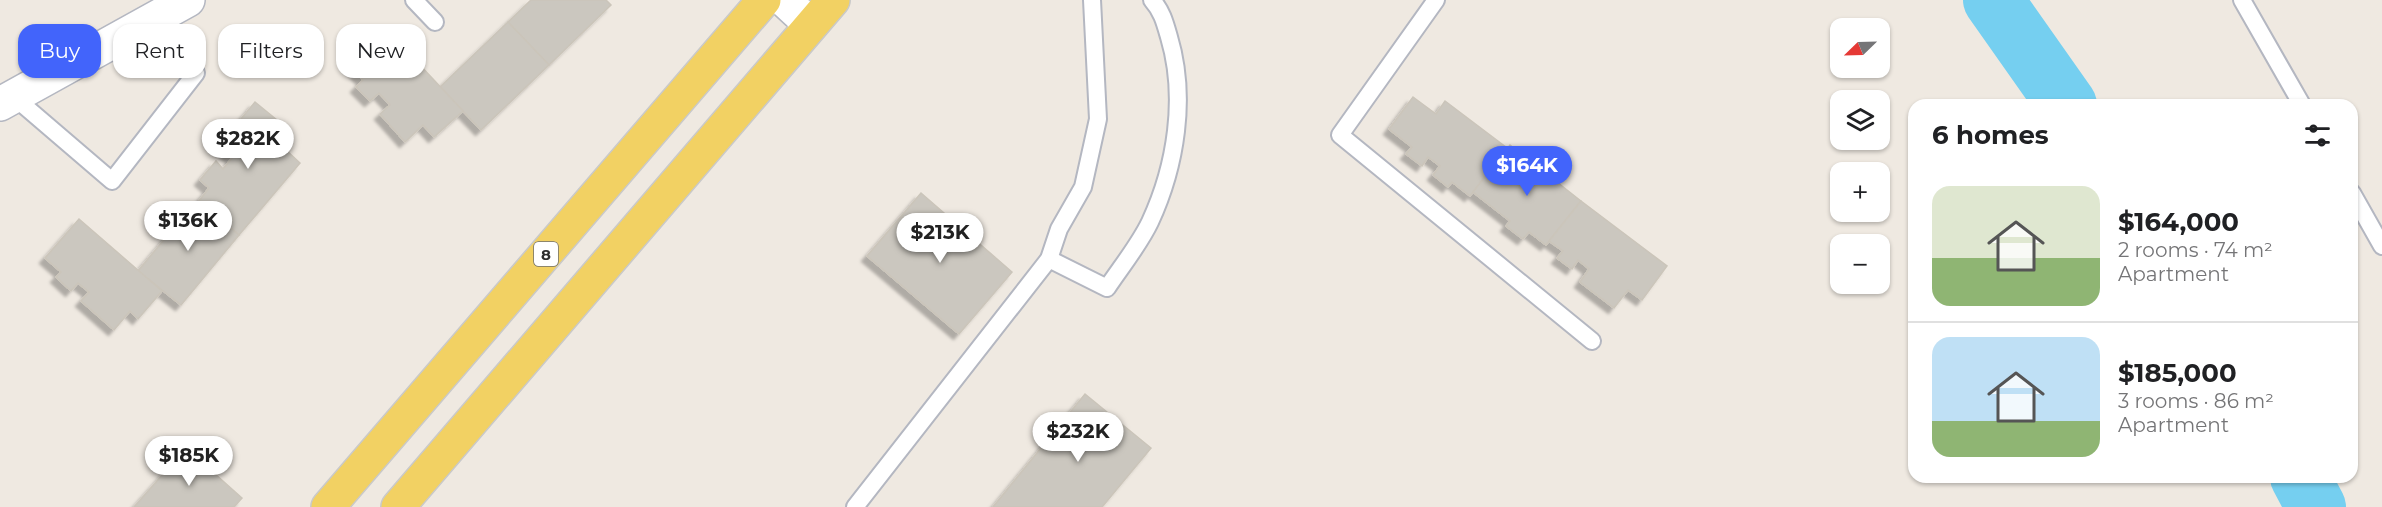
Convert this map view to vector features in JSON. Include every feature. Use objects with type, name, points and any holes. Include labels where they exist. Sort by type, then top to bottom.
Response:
[{"type":"main road","name":"8","points":[[328,507],[764,0]]},
{"type":"main road","points":[[398,507],[833,0]]},
{"type":"street","points":[[7,101],[188,0]]},
{"type":"street","points":[[784,0],[811,25]]},
{"type":"lane","points":[[414,0],[435,22]]},
{"type":"lane","points":[[855,507],[1049,259],[1059,229],[1083,187],[1098,119],[1092,0]]},
{"type":"lane","points":[[1049,259],[1107,288],[1149,224],[1167,177],[1177,120],[1176,62],[1161,10],[1152,0]]},
{"type":"lane","points":[[1436,0],[1340,135],[1592,341]]},
{"type":"lane","points":[[2242,0],[2299,99]]},
{"type":"lane","points":[[7,101],[112,181],[192,78]]},
{"type":"lane","points":[[2358,204],[2382,246]]},
{"type":"building","points":[[531,0],[606,0],[611,5],[549,65],[508,22]]},
{"type":"building","points":[[508,22],[549,65],[481,130],[440,87]]},
{"type":"building","points":[[426,72],[463,111],[434,137],[423,125],[405,142],[380,114],[390,105],[379,93],[370,101],[356,87],[363,80],[361,78],[426,78]]},
{"type":"building","points":[[1413,97],[1436,114],[1445,101],[1507,148],[1470,196],[1452,182],[1448,187],[1433,175],[1440,166],[1428,157],[1422,166],[1406,154],[1412,147],[1389,129]]},
{"type":"building","points":[[255,102],[282,124],[272,137],[300,163],[239,235],[199,201],[209,188],[200,180],[216,161],[223,169],[232,158],[218,147]]},
{"type":"building","points":[[1510,145],[1581,201],[1546,245],[1529,232],[1523,239],[1506,226],[1510,221],[1473,192]]},
{"type":"building","points":[[921,193],[1012,272],[959,334],[867,256]]},
{"type":"building","points":[[199,201],[239,235],[181,305],[138,271],[172,230],[166,225],[180,208],[188,215]]},
{"type":"building","points":[[1581,201],[1667,266],[1642,300],[1628,290],[1614,308],[1580,282],[1589,269],[1578,260],[1572,269],[1557,258],[1563,251],[1549,241]]},
{"type":"building","points":[[79,219],[162,291],[138,319],[130,311],[114,330],[81,301],[89,292],[78,283],[71,291],[56,277],[61,272],[45,258]]},
{"type":"building","points":[[1085,394],[1151,448],[1102,507],[993,507]]},
{"type":"building","points":[[186,448],[242,498],[234,507],[134,507]]},
{"type":"waterway","points":[[1993,0],[2063,99]]},
{"type":"waterway","points":[[2303,483],[2316,507]]}]
